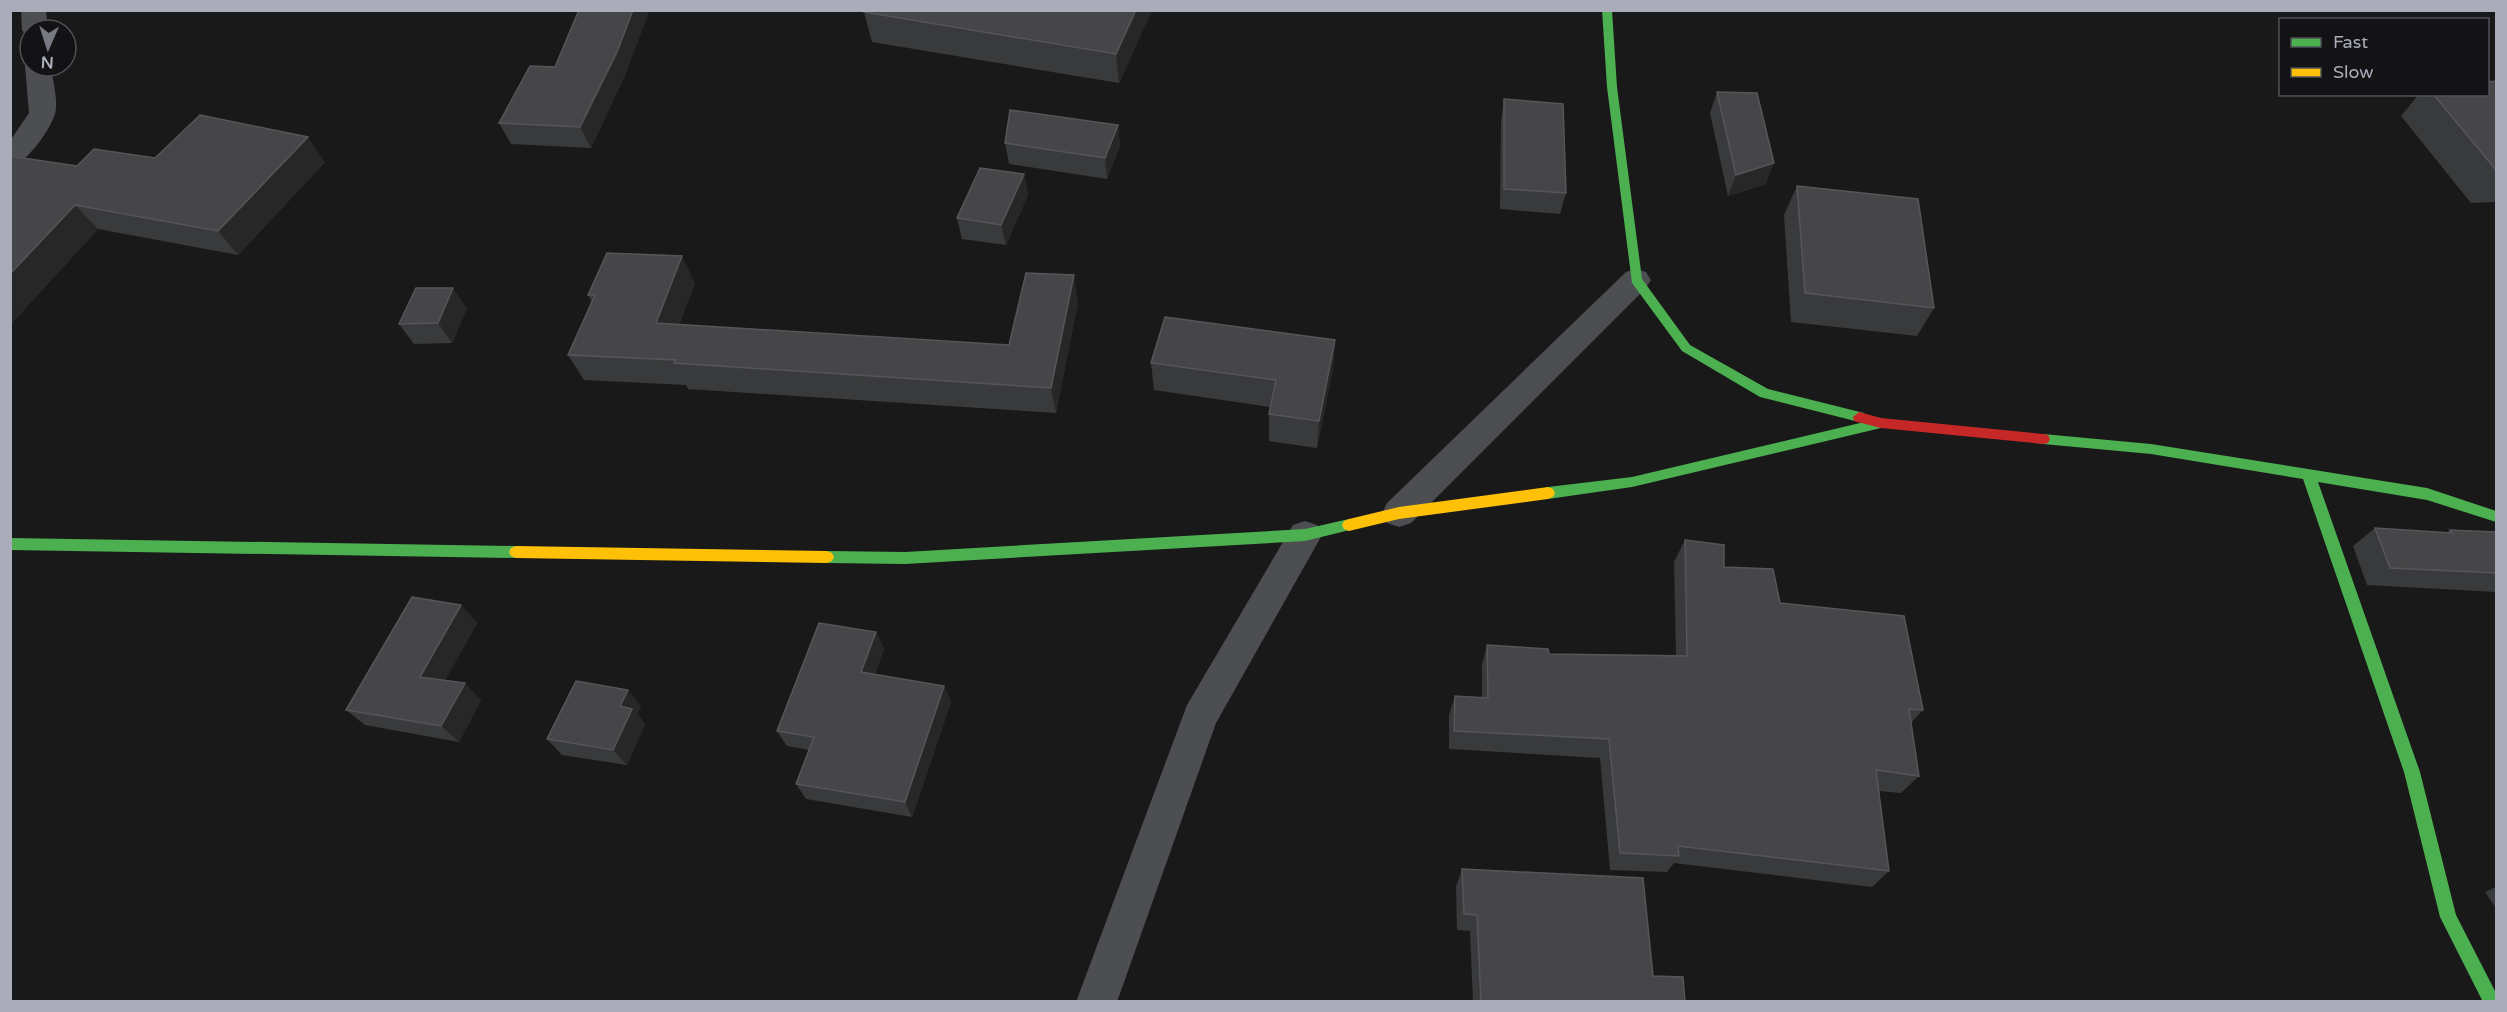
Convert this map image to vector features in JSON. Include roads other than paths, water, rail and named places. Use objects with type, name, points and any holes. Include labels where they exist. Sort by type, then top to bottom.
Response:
[{"type":"street","points":[[1607,10],[1612,87],[1636,280],[1686,348],[1765,393],[1881,423],[2151,449],[2427,494],[2496,516]]},
{"type":"street","points":[[10,158],[22,146],[42,113],[39,78]]},
{"type":"street","points":[[1399,513],[1636,280]]},
{"type":"street","points":[[10,544],[904,558],[1305,535],[1399,513],[1632,482],[1881,423]]},
{"type":"street","points":[[2309,476],[2412,772],[2448,917],[2492,1002]]},
{"type":"street","points":[[1096,1002],[1200,717],[1305,535]]}]
